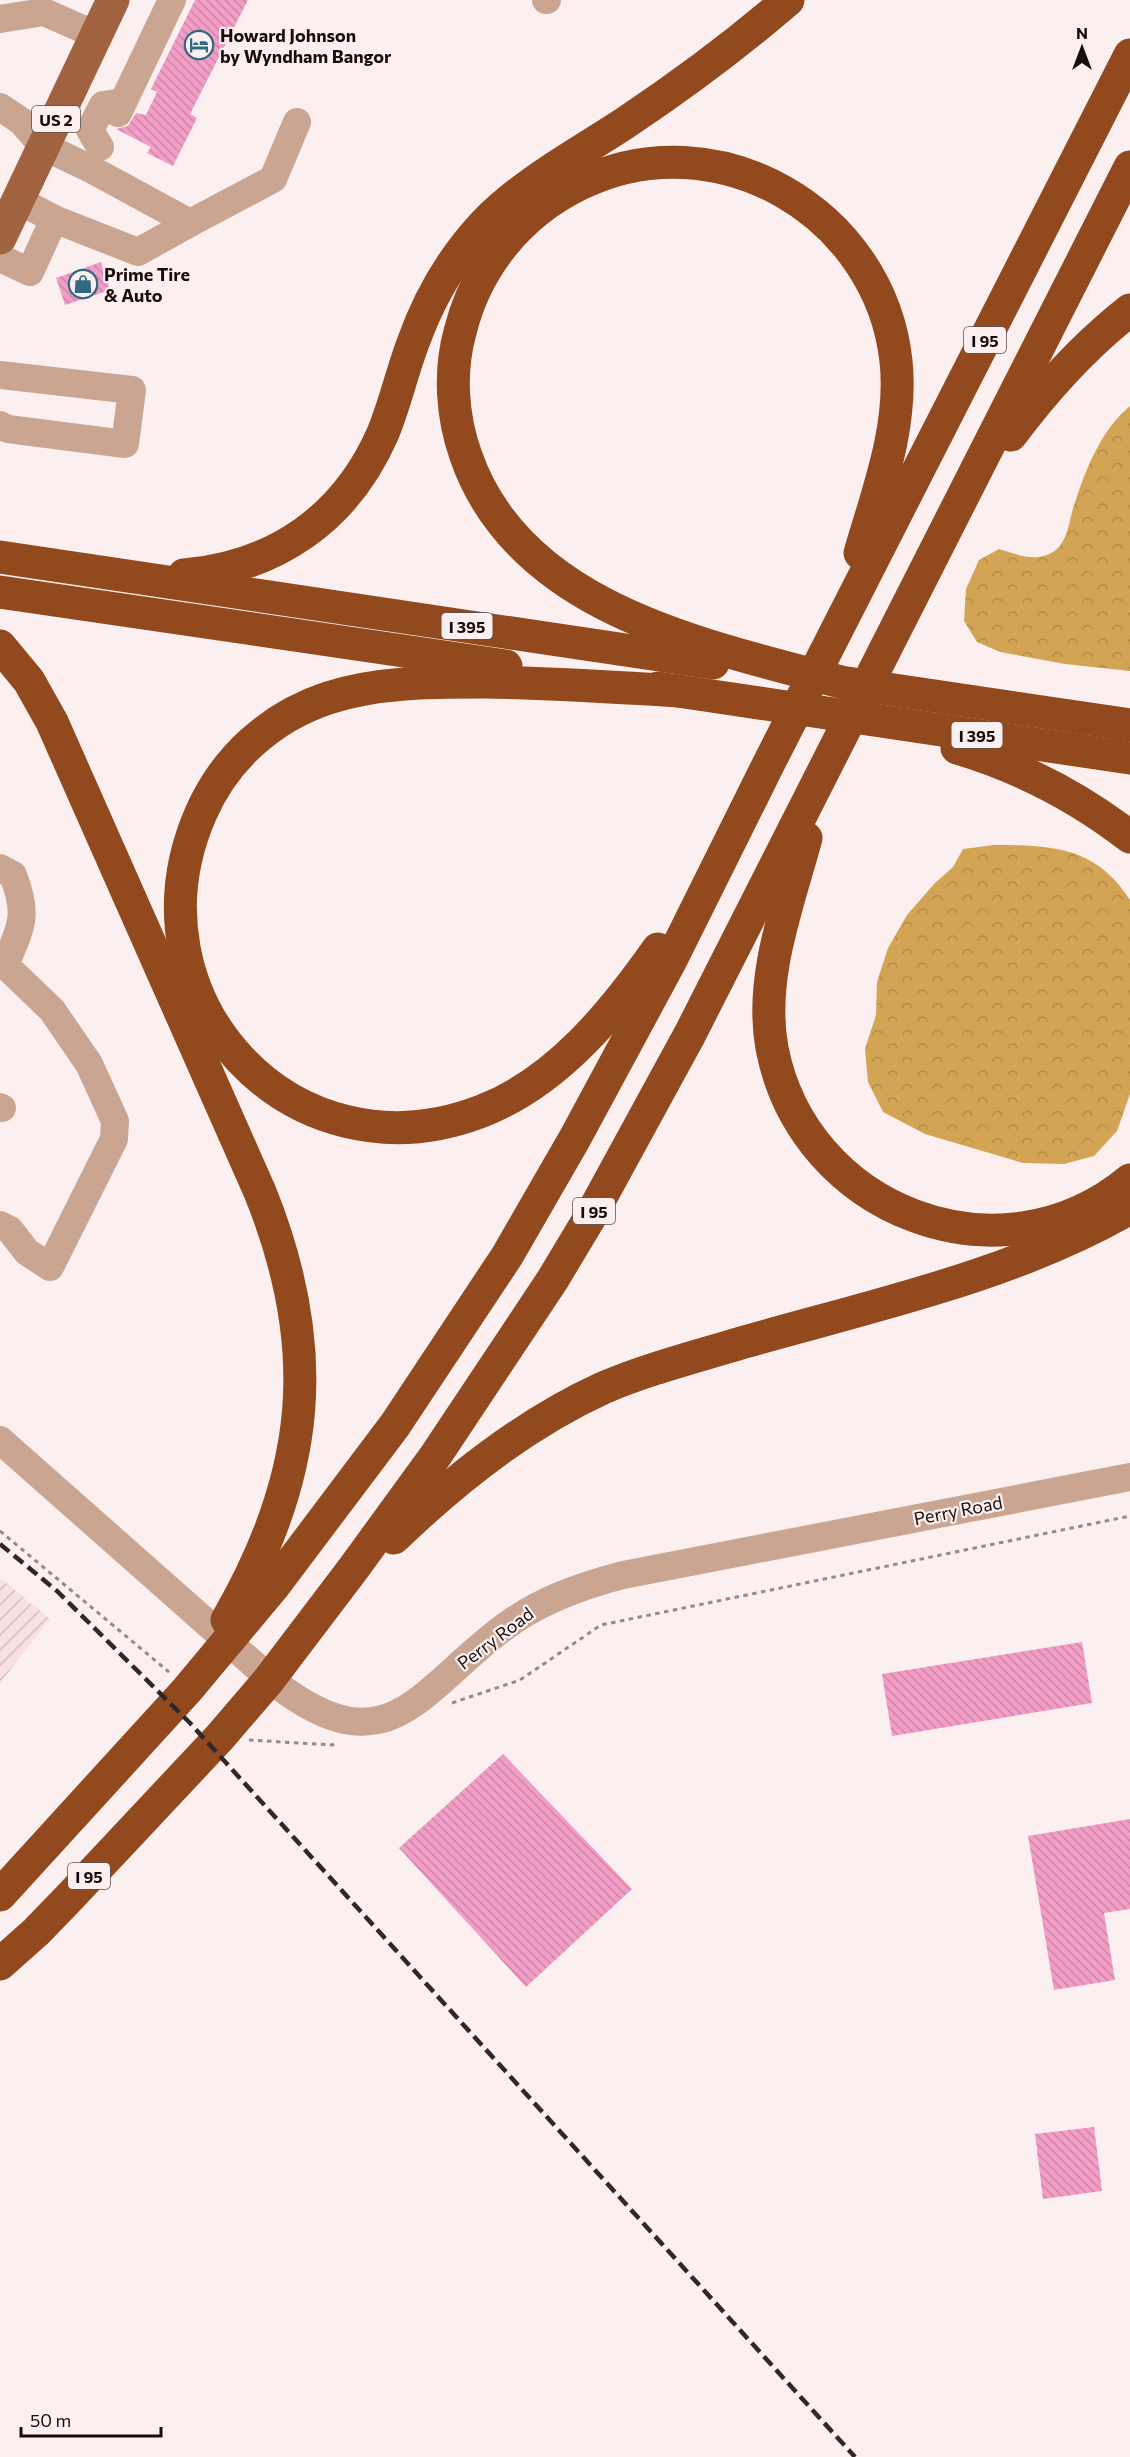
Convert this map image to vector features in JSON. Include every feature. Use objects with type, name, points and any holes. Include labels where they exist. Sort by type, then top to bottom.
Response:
[{"type":"highway","points":[[129,576],[191,574],[243,564],[290,542],[329,514],[348,493],[371,457],[384,430],[413,342],[428,307],[446,273],[474,236],[498,211],[525,189],[694,75],[788,0]]},
{"type":"highway","name":"I 95","points":[[0,1895],[162,1717],[263,1578],[395,1425],[507,1256],[608,1078],[671,960],[1130,55]]},
{"type":"highway","points":[[840,624],[886,458],[897,405],[895,356],[888,325],[871,280],[854,253],[819,215],[790,195],[758,179],[702,164],[644,165],[602,174],[540,208],[523,223],[492,259],[471,297],[458,337],[453,381],[457,425],[469,467],[490,508],[518,543],[537,560],[607,606],[665,631],[841,682]]},
{"type":"highway","name":"I 95","points":[[0,1964],[36,1932],[243,1710],[314,1622],[476,1397],[553,1279],[589,1219],[690,1034],[1130,167]]},
{"type":"highway","points":[[946,531],[995,457],[1049,386],[1080,352],[1130,310]]},
{"type":"highway","name":"I 395","points":[[0,557],[1130,725]]},
{"type":"highway","name":"I 395","points":[[0,592],[1130,758]]},
{"type":"highway","points":[[0,646],[29,681],[52,722],[248,1165],[282,1250],[294,1302],[299,1339],[301,1389],[298,1423],[263,1578]]},
{"type":"highway","points":[[679,691],[553,683],[426,683],[348,693],[287,716],[260,735],[236,758],[211,792],[195,827],[184,862],[180,900],[182,940],[191,979],[207,1015],[225,1044],[261,1080],[291,1101],[330,1118],[372,1126],[408,1127],[457,1119],[484,1110],[510,1097],[552,1068],[584,1040],[640,974],[731,840]]},
{"type":"highway","points":[[989,704],[1130,712]]},
{"type":"highway","points":[[825,713],[936,742],[1021,771],[1063,791],[1130,837]]},
{"type":"highway","points":[[825,770],[779,938],[771,981],[769,1012],[772,1045],[780,1080],[797,1117],[819,1149],[847,1178],[887,1205],[936,1223],[977,1229],[1022,1227],[1064,1217],[1102,1200],[1130,1179]]},
{"type":"highway","points":[[314,1622],[389,1543],[458,1480],[515,1438],[581,1399],[626,1379],[677,1362],[996,1268],[1071,1238],[1130,1208]]},
{"type":"main road","name":"US 2","points":[[0,238],[113,0]]},
{"type":"street","points":[[108,131],[172,0]]},
{"type":"street","points":[[0,19],[44,12],[96,35]]},
{"type":"street","points":[[0,107],[21,121],[44,146],[108,131]]},
{"type":"street","points":[[18,200],[54,219],[138,252],[273,179],[297,122]]},
{"type":"street","points":[[108,131],[190,223]]},
{"type":"street","points":[[0,258],[30,272],[54,219]]},
{"type":"street","points":[[0,375],[132,390],[125,444],[8,429],[0,425]]},
{"type":"street","points":[[0,868],[13,875],[19,891],[23,922],[3,970],[52,1010],[89,1064],[115,1121],[114,1139],[50,1267],[27,1252],[10,1230],[0,1225]]},
{"type":"street","name":"Perry Road","points":[[0,1440],[276,1684],[310,1707],[348,1722],[381,1719],[410,1707],[517,1618],[549,1600],[585,1586],[623,1575],[1130,1477]]},
{"type":"shaded area","points":[[0,1578],[50,1619],[0,1683]]},
{"type":"green space","points":[[1130,406],[1130,671],[1065,664],[1000,652],[977,642],[964,621],[966,589],[979,560],[999,549],[1019,555],[1040,557],[1058,548],[1068,529],[1073,508],[1096,450],[1111,426]]},
{"type":"green space","points":[[994,845],[1035,846],[1071,852],[1102,869],[1117,882],[1130,900],[1130,1094],[1117,1131],[1094,1156],[1064,1164],[1023,1163],[925,1134],[883,1112],[868,1082],[865,1049],[876,1015],[877,982],[888,948],[907,915],[934,884],[953,867],[963,849]]},
{"type":"building","name":"Howard Johnson by Wyndham Bangor","points":[[195,0],[248,0],[190,114],[197,118],[173,166],[147,153],[151,147],[116,129],[128,126],[136,113],[146,115],[157,92],[151,89]]},
{"type":"building","name":"Prime Tire & Auto","points":[[101,262],[110,290],[65,305],[56,278]]},
{"type":"building","points":[[1082,1642],[1092,1703],[892,1736],[882,1674]]},
{"type":"building","points":[[503,1754],[632,1889],[526,1987],[399,1848]]},
{"type":"building","points":[[1130,1819],[1130,1909],[1104,1913],[1115,1980],[1054,1990],[1028,1836]]},
{"type":"building","points":[[1094,2127],[1102,2191],[1043,2199],[1035,2134]]},
{"type":"railway","points":[[0,1544],[57,1591],[190,1723],[855,2457]]},
{"type":"place","name":"Howard Johnson by Wyndham Bangor","points":[[199,45]]},
{"type":"place","name":"Prime Tire & Auto","points":[[83,284]]}]
